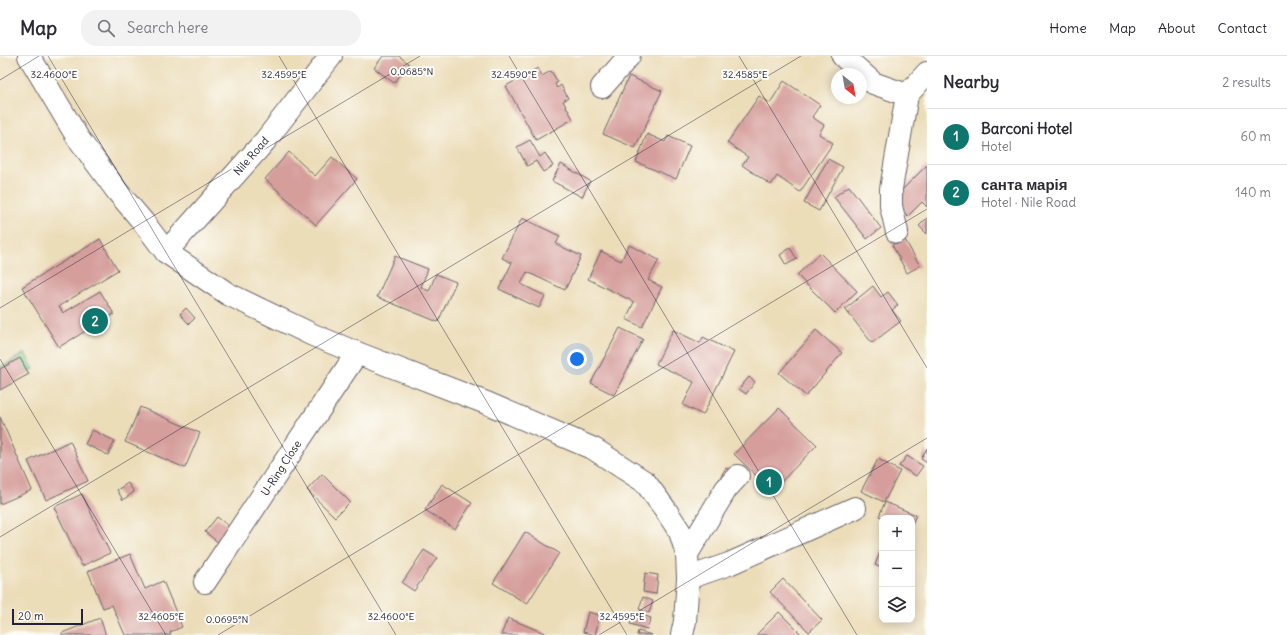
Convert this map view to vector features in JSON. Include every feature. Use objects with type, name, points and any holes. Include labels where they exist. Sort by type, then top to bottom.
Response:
[{"type":"street","points":[[29,56],[78,138],[117,191],[166,252],[228,294],[356,353],[489,404],[594,449],[644,482],[666,509],[680,532],[687,554],[688,578],[686,621],[682,635]]},
{"type":"street","name":"Nile Road","points":[[166,252],[265,141],[331,56]]},
{"type":"street","points":[[602,87],[628,56]]},
{"type":"street","points":[[843,56],[873,82],[907,95]]},
{"type":"street","points":[[897,232],[890,206],[891,190],[907,95],[927,73]]},
{"type":"street","name":"U-Ring Close","points":[[205,582],[356,353]]},
{"type":"street","points":[[687,554],[726,489],[738,476]]},
{"type":"street","points":[[688,578],[729,564],[855,508]]},
{"type":"green space","points":[[25,353],[34,369],[0,388],[0,367]]},
{"type":"building","points":[[383,56],[399,56],[409,64],[394,83],[374,68]]},
{"type":"building","points":[[538,68],[542,76],[551,71],[558,82],[555,84],[557,88],[561,85],[568,98],[563,101],[573,119],[536,140],[506,86]]},
{"type":"building","points":[[629,76],[662,91],[635,148],[603,134]]},
{"type":"building","points":[[784,81],[820,105],[812,117],[824,125],[819,134],[833,143],[800,192],[777,176],[771,185],[742,165],[748,157],[727,143],[759,96],[770,103]]},
{"type":"building","points":[[647,134],[665,142],[668,136],[690,146],[676,179],[636,162]]},
{"type":"building","points":[[530,140],[540,157],[545,153],[553,166],[543,172],[536,161],[527,166],[517,147]]},
{"type":"building","points":[[289,152],[315,176],[332,157],[357,179],[316,225],[265,179]]},
{"type":"building","points":[[828,159],[843,167],[819,211],[804,203]]},
{"type":"building","points":[[561,164],[590,181],[582,197],[552,181]]},
{"type":"building","points":[[927,165],[927,207],[922,202],[908,216],[892,200]]},
{"type":"building","points":[[849,186],[881,228],[867,239],[834,197]]},
{"type":"building","points":[[522,218],[560,236],[556,244],[581,256],[565,290],[527,272],[521,284],[545,296],[539,308],[499,289],[512,263],[502,258]]},
{"type":"building","points":[[927,218],[927,234],[919,226]]},
{"type":"building","points":[[904,238],[920,266],[907,273],[892,245]]},
{"type":"building","points":[[100,239],[118,270],[59,306],[63,313],[100,291],[114,314],[59,347],[22,287]]},
{"type":"building","points":[[629,245],[659,260],[648,280],[662,287],[642,327],[626,319],[634,302],[588,279],[601,251],[621,261]]},
{"type":"building","points":[[790,248],[797,259],[786,265],[780,255]]},
{"type":"building","points":[[820,253],[857,291],[835,313],[797,275]]},
{"type":"building","points":[[395,256],[428,269],[421,287],[429,291],[436,274],[456,282],[438,322],[377,297]]},
{"type":"building","points":[[873,286],[881,297],[888,292],[898,305],[892,310],[901,321],[872,343],[845,309]]},
{"type":"building","points":[[186,308],[195,318],[189,324],[180,314]]},
{"type":"building","points":[[620,328],[643,339],[614,395],[591,383]]},
{"type":"building","points":[[673,330],[700,343],[703,337],[734,352],[703,415],[683,405],[694,382],[656,364]]},
{"type":"building","points":[[816,330],[842,353],[806,396],[779,373]]},
{"type":"building","points":[[20,358],[29,374],[0,390],[0,369]]},
{"type":"building","points":[[749,377],[755,382],[746,394],[739,389]]},
{"type":"building","points":[[140,407],[200,433],[185,468],[125,442]]},
{"type":"building","points":[[779,408],[817,445],[772,491],[734,454]]},
{"type":"building","points":[[0,417],[32,490],[0,504]]},
{"type":"building","points":[[92,430],[115,441],[108,455],[85,444]]},
{"type":"building","points":[[70,441],[88,481],[46,500],[28,461]]},
{"type":"building","points":[[927,448],[927,463],[921,459]]},
{"type":"building","points":[[907,456],[923,466],[916,476],[899,466]]},
{"type":"building","points":[[878,459],[900,471],[884,502],[861,491]]},
{"type":"building","points":[[726,468],[734,472],[727,484],[719,479]]},
{"type":"building","points":[[322,474],[350,502],[335,517],[307,490]]},
{"type":"building","points":[[128,483],[134,492],[123,500],[117,490]]},
{"type":"building","points":[[442,484],[472,503],[455,529],[425,510]]},
{"type":"building","points":[[82,494],[110,553],[82,566],[54,507]]},
{"type":"building","points":[[885,502],[916,515],[915,517],[915,515],[879,515]]},
{"type":"building","points":[[217,517],[231,528],[219,543],[205,532]]},
{"type":"building","points":[[525,532],[559,553],[527,604],[493,583]]},
{"type":"building","points":[[424,550],[437,558],[414,591],[402,583]]},
{"type":"building","points":[[130,554],[145,589],[163,581],[182,627],[170,632],[171,635],[125,635],[112,605],[103,608],[88,571]]},
{"type":"building","points":[[879,555],[879,567],[875,565]]},
{"type":"building","points":[[645,573],[658,575],[656,594],[643,592]]},
{"type":"building","points":[[783,579],[822,620],[809,632],[770,592]]},
{"type":"building","points":[[643,597],[653,601],[649,613],[639,609]]},
{"type":"building","points":[[588,612],[600,615],[595,635],[583,632]]},
{"type":"building","points":[[634,612],[651,618],[647,629],[630,624]]},
{"type":"building","points":[[779,612],[802,635],[756,635]]},
{"type":"building","points":[[100,618],[106,635],[62,635],[62,633]]},
{"type":"building","points":[[508,618],[549,635],[501,635]]},
{"type":"building","points":[[638,631],[652,635],[637,635]]},
{"type":"place","name":"санта марія","points":[[95,321]]},
{"type":"place","name":"Barconi Hotel","points":[[769,482]]}]
